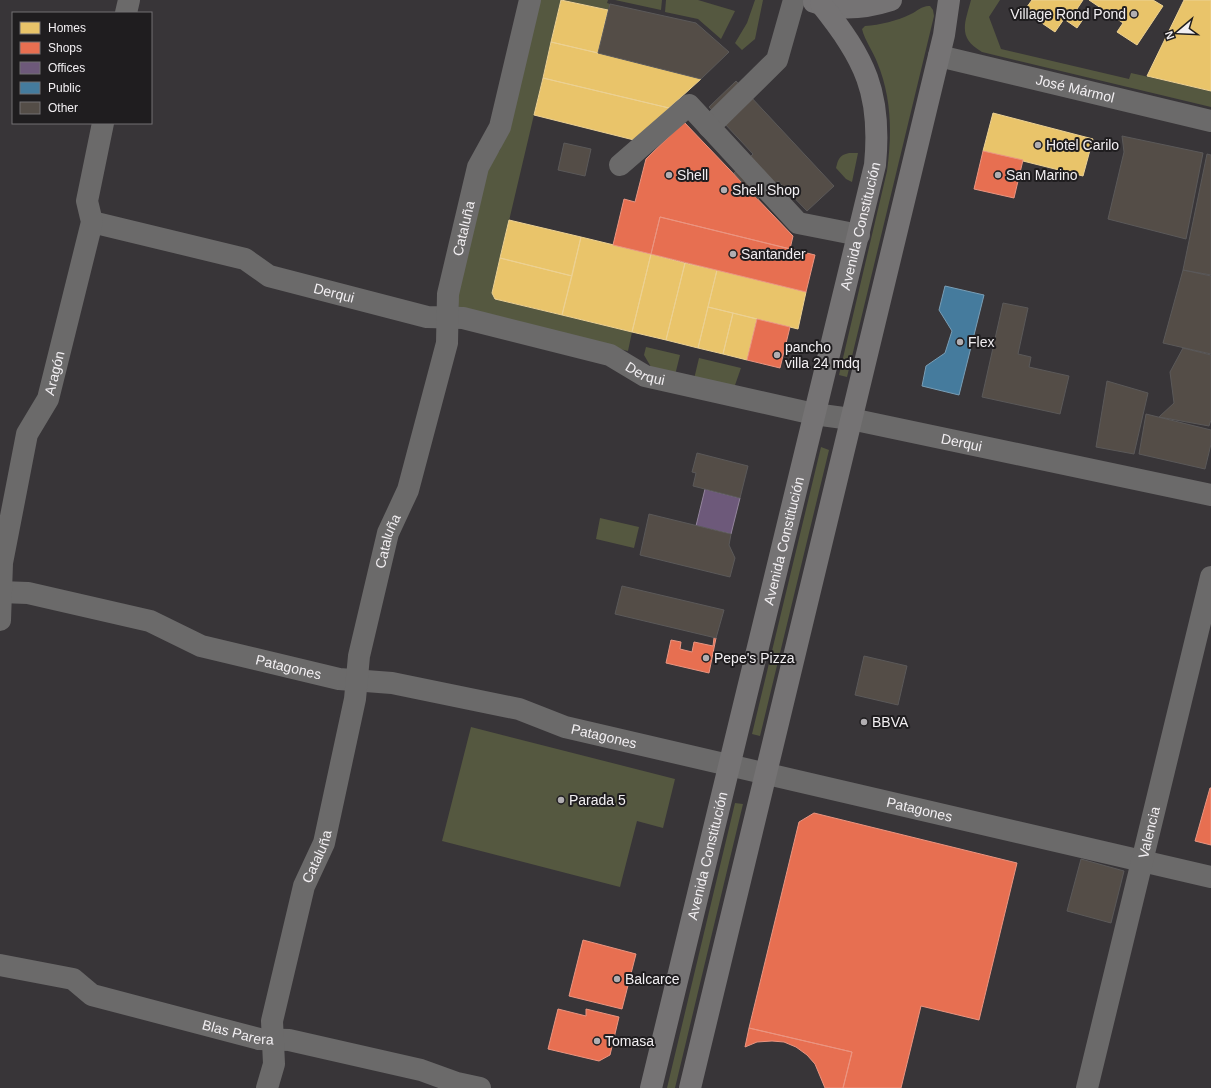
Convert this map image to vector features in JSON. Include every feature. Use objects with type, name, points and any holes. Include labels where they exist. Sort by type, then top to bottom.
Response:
[{"type":"main road","points":[[815,2],[846,8],[872,6],[891,0]]},
{"type":"main road","points":[[690,1088],[939,56],[949,0]]},
{"type":"main road","name":"Avenida Constitución","points":[[651,1088],[875,165],[877,126],[874,99],[868,78],[857,54],[840,29],[815,2]]},
{"type":"street","points":[[126,12],[129,0]]},
{"type":"street","name":"Cataluña","points":[[267,1088],[274,1064],[272,1021],[304,886],[324,843],[355,699],[360,656],[388,533],[408,490],[446,343],[448,294],[478,167],[500,127],[530,0]]},
{"type":"street","points":[[710,127],[777,60],[794,0]]},
{"type":"street","name":"José Mármol","points":[[939,56],[1211,122]]},
{"type":"street","points":[[620,165],[689,105],[798,223],[859,235]]},
{"type":"street","name":"Aragón","points":[[0,620],[2,563],[27,434],[48,399],[92,222],[87,200],[103,124]]},
{"type":"street","name":"Derqui","points":[[92,222],[245,259],[269,276],[427,317],[463,318],[610,355],[645,376],[814,414],[851,419],[1211,496]]},
{"type":"street","name":"Valencia","points":[[1087,1088],[1211,577]]},
{"type":"street","name":"Patagones","points":[[1,592],[28,593],[150,621],[201,646],[339,679],[392,683],[518,709],[565,727],[1211,877]]},
{"type":"street","name":"Blas Parera","points":[[0,966],[73,979],[92,996],[259,1039],[289,1040],[420,1070],[457,1083],[480,1088]]},
{"type":"green space","points":[[537,0],[561,0],[492,293],[495,299],[632,332],[628,351],[459,309],[456,289],[483,170],[500,150]]},
{"type":"green space","points":[[564,0],[608,0],[607,3],[610,4],[608,10]]},
{"type":"green space","points":[[615,0],[662,0],[661,10]]},
{"type":"green space","points":[[666,0],[698,0],[735,11],[721,39],[698,19],[665,12]]},
{"type":"green space","points":[[755,0],[763,0],[755,39],[742,50],[735,43],[747,23]]},
{"type":"green space","points":[[971,0],[1000,0],[989,17],[1001,49],[1129,79],[1131,73],[1211,91],[1211,107],[982,52],[974,47],[966,35],[965,23]]},
{"type":"green space","points":[[930,6],[933,10],[934,16],[847,377],[839,375],[887,171],[890,143],[890,116],[886,89],[877,62],[862,29],[865,26],[882,24],[900,19],[922,7]]},
{"type":"green space","points":[[849,153],[858,153],[852,182],[846,179],[836,168],[840,158]]},
{"type":"green space","points":[[646,347],[680,355],[675,375],[651,367],[644,355]]},
{"type":"green space","points":[[699,358],[741,368],[734,388],[694,379]]},
{"type":"green space","points":[[821,447],[829,450],[760,736],[752,734]]},
{"type":"green space","points":[[600,518],[639,527],[634,548],[596,539]]},
{"type":"green space","name":"Parada 5","points":[[471,727],[675,779],[663,828],[637,821],[620,887],[442,841]]},
{"type":"green space","points":[[735,803],[743,804],[675,1088],[667,1088]]},
{"type":"building: Homes","points":[[561,0],[608,10],[598,53],[551,42]]},
{"type":"building: Homes","name":"Village Rond Pond","points":[[1032,0],[1083,0],[1077,9],[1086,15],[1077,28],[1064,19],[1055,32],[1024,11]]},
{"type":"building: Homes","name":"Village Rond Pond","points":[[1089,0],[1153,0],[1163,6],[1137,45],[1117,32],[1123,23]]},
{"type":"building: Homes","points":[[1184,0],[1211,0],[1211,91],[1147,76]]},
{"type":"building: Homes","points":[[551,42],[701,79],[669,108],[543,78]]},
{"type":"building: Homes","points":[[543,78],[669,108],[638,141],[534,115]]},
{"type":"building: Homes","name":"Hotel Carilo","points":[[993,113],[1093,139],[1083,176],[983,151]]},
{"type":"building: Homes","points":[[509,220],[581,237],[572,276],[500,258]]},
{"type":"building: Homes","points":[[581,237],[651,254],[632,332],[562,315]]},
{"type":"building: Homes","points":[[651,254],[685,263],[666,340],[632,332]]},
{"type":"building: Homes","points":[[500,258],[572,276],[562,315],[495,299],[492,293]]},
{"type":"building: Homes","points":[[685,263],[717,270],[698,348],[666,340]]},
{"type":"building: Homes","points":[[717,270],[806,292],[798,329],[708,307]]},
{"type":"building: Homes","points":[[708,307],[733,313],[723,354],[698,348]]},
{"type":"building: Homes","points":[[733,313],[757,319],[747,360],[723,354]]},
{"type":"building: Shops","points":[[684,122],[793,236],[790,249],[660,217],[651,254],[613,245],[624,199],[635,202],[646,159]]},
{"type":"building: Shops","name":"San Marino","points":[[983,151],[1023,160],[1014,198],[974,189]]},
{"type":"building: Shops","name":"Santander","points":[[660,217],[815,255],[806,292],[651,254]]},
{"type":"building: Shops","points":[[757,319],[790,327],[780,368],[747,360]]},
{"type":"building: Shops","points":[[714,638],[716,638],[709,673],[666,663],[671,640],[681,642],[680,649],[692,652],[694,642],[713,646]]},
{"type":"building: Shops","points":[[1211,788],[1211,845],[1195,841]]},
{"type":"building: Shops","points":[[814,813],[1017,863],[979,1020],[921,1006],[901,1088],[843,1088],[852,1052],[749,1028],[799,822]]},
{"type":"building: Shops","points":[[583,940],[636,954],[622,1009],[569,996]]},
{"type":"building: Shops","points":[[558,1009],[586,1016],[586,1009],[619,1017],[610,1055],[599,1061],[548,1049]]},
{"type":"building: Shops","points":[[749,1028],[852,1052],[843,1088],[825,1088],[815,1064],[807,1055],[796,1047],[784,1042],[772,1041],[757,1042],[745,1047]]},
{"type":"building: Offices","points":[[705,489],[740,498],[731,534],[696,526]]},
{"type":"building: Public","name":"Flex","points":[[945,286],[984,295],[959,395],[922,386],[926,366],[945,353],[952,331],[939,310]]},
{"type":"building: Other","points":[[610,4],[696,23],[729,52],[701,79],[598,53]]},
{"type":"building: Other","points":[[736,81],[834,186],[807,211],[778,181],[758,199],[734,173],[753,154],[709,107]]},
{"type":"building: Other","points":[[1122,136],[1203,153],[1186,239],[1108,219],[1124,152]]},
{"type":"building: Other","points":[[564,143],[591,149],[585,176],[558,170]]},
{"type":"building: Other","points":[[1207,154],[1211,155],[1211,275],[1183,270]]},
{"type":"building: Other","points":[[1183,270],[1211,276],[1211,354],[1163,343]]},
{"type":"building: Other","points":[[1003,303],[1028,308],[1018,354],[1031,357],[1029,367],[1069,376],[1060,414],[982,397]]},
{"type":"building: Other","points":[[1183,348],[1211,355],[1211,420],[1209,426],[1159,417],[1174,403],[1170,372]]},
{"type":"building: Other","points":[[1107,381],[1148,393],[1134,454],[1096,447]]},
{"type":"building: Other","points":[[1146,414],[1211,430],[1211,444],[1205,469],[1139,454]]},
{"type":"building: Other","points":[[697,453],[748,466],[740,498],[693,486],[696,473],[692,472]]},
{"type":"building: Other","points":[[649,514],[731,534],[729,545],[735,558],[730,577],[640,555]]},
{"type":"building: Other","points":[[622,586],[724,610],[716,638],[615,614]]},
{"type":"building: Other","points":[[864,656],[907,666],[898,705],[855,695]]},
{"type":"building: Other","points":[[1081,859],[1124,871],[1111,923],[1067,911]]},
{"type":"place","name":"Village Rond Pond","points":[[1134,14]]},
{"type":"place","name":"Hotel Carilo","points":[[1038,145]]},
{"type":"place","name":"Shell","points":[[669,175]]},
{"type":"place","name":"San Marino","points":[[998,175]]},
{"type":"place","name":"Shell Shop","points":[[724,190]]},
{"type":"place","name":"Santander","points":[[733,254]]},
{"type":"place","name":"Flex","points":[[960,342]]},
{"type":"place","name":"pancho villa 24 mdq","points":[[777,355]]},
{"type":"place","name":"Pepe's Pizza","points":[[706,658]]},
{"type":"place","name":"BBVA","points":[[864,722]]},
{"type":"place","name":"Parada 5","points":[[561,800]]},
{"type":"place","name":"Balcarce","points":[[617,979]]},
{"type":"place","name":"Tomasa","points":[[597,1041]]}]
